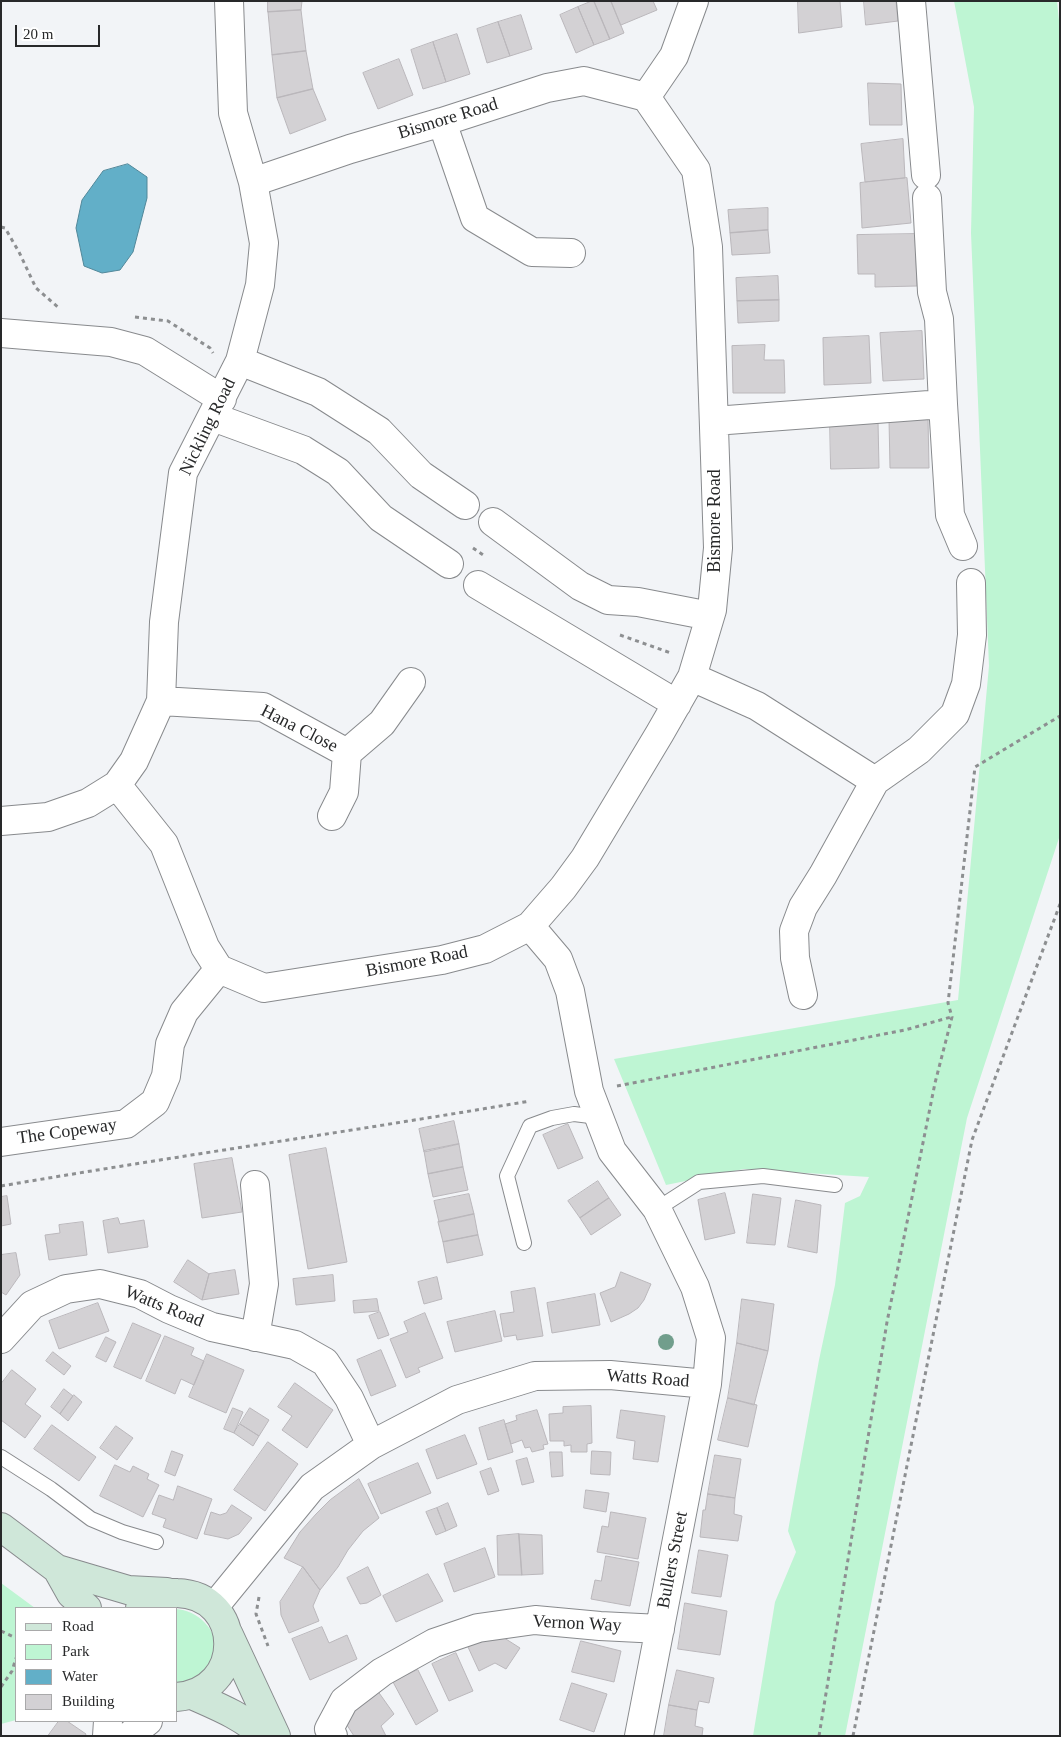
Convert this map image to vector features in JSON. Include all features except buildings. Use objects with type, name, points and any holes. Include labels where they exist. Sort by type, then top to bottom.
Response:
[{"type":"street","name":"Nickling Road","points":[[1,820],[48,817],[88,803],[117,785],[134,761],[161,701],[164,622],[183,473],[218,408],[240,361],[260,285],[264,243],[253,182],[233,113],[229,1]]},
{"type":"street","points":[[646,97],[674,56],[694,1]]},
{"type":"street","points":[[911,1],[926,186],[932,292],[939,319],[950,515],[963,546]]},
{"type":"street","name":"Bismore Road","points":[[219,969],[264,988],[442,960],[485,949],[530,926],[563,888],[584,858],[692,677],[710,616],[718,548],[708,247],[696,170],[646,97],[584,81],[547,88],[350,149],[253,182]]},
{"type":"street","points":[[442,122],[475,218],[532,252],[571,253]]},
{"type":"street","points":[[1,333],[112,342],[145,351],[218,408],[303,450],[338,472],[381,518],[449,564]]},
{"type":"street","points":[[240,361],[318,392],[379,431],[421,474],[464,504]]},
{"type":"street","points":[[714,421],[943,404]]},
{"type":"street","points":[[492,522],[580,586],[608,600],[638,602],[710,616]]},
{"type":"street","points":[[803,994],[795,958],[794,931],[803,906],[823,875],[875,781],[919,750],[955,714],[966,684],[972,635],[971,583]]},
{"type":"street","points":[[478,586],[676,704]]},
{"type":"street","points":[[692,677],[757,706],[875,781]]},
{"type":"street","name":"Hana Close","points":[[332,816],[344,792],[347,753],[382,723],[412,682]]},
{"type":"street","name":"Hana Close","points":[[161,701],[263,707],[347,753]]},
{"type":"street","points":[[117,785],[164,844],[204,947],[219,969]]},
{"type":"street","name":"Watts Road","points":[[214,1608],[312,1487],[371,1445],[457,1400],[536,1376],[610,1375],[707,1384],[711,1338],[695,1286],[657,1209],[612,1151],[589,1091],[570,991],[558,959],[530,926]]},
{"type":"street","name":"The Copeway","points":[[1,1142],[126,1124],[155,1102],[166,1076],[170,1044],[184,1012],[219,969]]},
{"type":"street","points":[[255,1185],[264,1284],[255,1337]]},
{"type":"street","name":"Watts Road","points":[[1,1339],[32,1305],[66,1289],[100,1284],[140,1294],[169,1309],[212,1327],[295,1345],[325,1362],[349,1398],[371,1445]]},
{"type":"street","name":"Bullers Street","points":[[639,1736],[707,1384]]},
{"type":"street","points":[[1,1527],[57,1569],[128,1590],[186,1593],[201,1598],[214,1608],[222,1618],[276,1736]]},
{"type":"street","points":[[57,1569],[71,1594],[86,1607]]},
{"type":"street","points":[[141,1607],[155,1597],[171,1592]]},
{"type":"street","name":"Vernon Way","points":[[333,1736],[329,1729],[344,1701],[382,1672],[434,1643],[478,1628],[535,1620],[660,1629]]},
{"type":"street","points":[[180,1697],[206,1688],[218,1677],[226,1663],[229,1647],[228,1631]]},
{"type":"street","points":[[180,1697],[234,1714],[249,1722],[264,1736]]},
{"type":"street","points":[[107,1736],[108,1722]]},
{"type":"street","points":[[129,1736],[147,1722]]},
{"type":"lane","points":[[524,1244],[507,1176],[530,1126],[552,1118],[574,1114],[598,1117]]},
{"type":"lane","points":[[657,1209],[699,1182],[763,1176],[835,1185]]},
{"type":"lane","points":[[1,1457],[51,1489],[91,1519],[122,1532],[156,1542]]},
{"type":"path","points":[[819,1736],[887,1322],[935,1083],[952,1017],[948,1003],[975,767],[1060,716]]},
{"type":"path","points":[[853,1736],[972,1140],[1060,904]]},
{"type":"path","points":[[589,1091],[904,1030],[952,1017]]},
{"type":"path","points":[[1,1186],[152,1160],[332,1134],[531,1101]]},
{"type":"path","points":[[1,1631],[15,1638]]},
{"type":"path","points":[[1,1687],[12,1671],[15,1661]]},
{"type":"green space","points":[[954,1],[1057,1],[1060,30],[1060,835],[967,1118],[845,1736],[753,1736],[775,1602],[796,1552],[788,1531],[819,1360],[835,1285],[845,1203],[860,1196],[869,1177],[744,1169],[666,1185],[614,1059],[958,1000],[989,666],[971,233],[974,107]]},
{"type":"green space","points":[[1,1583],[34,1607],[15,1607],[15,1720],[1,1724]]},
{"type":"green space","points":[[178,1609],[199,1617],[214,1636],[215,1652],[204,1674],[178,1685]]},
{"type":"water","points":[[128,164],[147,177],[147,198],[133,252],[120,270],[102,273],[84,266],[76,228],[82,200],[103,171]]}]
